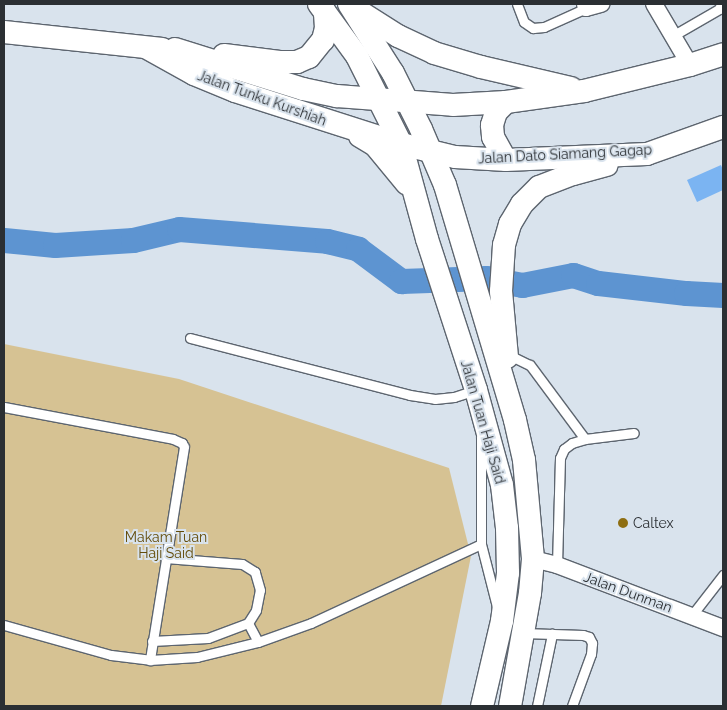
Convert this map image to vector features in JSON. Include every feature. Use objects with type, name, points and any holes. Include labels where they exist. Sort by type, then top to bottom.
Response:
[{"type":"main road","points":[[350,5],[398,36],[434,53],[481,67],[584,91]]},
{"type":"main road","points":[[350,5],[393,73],[394,101]]},
{"type":"main road","points":[[322,8],[357,56],[394,101]]},
{"type":"main road","points":[[147,48],[175,49],[297,62],[309,57],[323,40],[326,28],[322,8]]},
{"type":"main road","name":"Jalan Tunku Kurshiah","points":[[4,32],[147,48],[194,74],[235,91],[347,128]]},
{"type":"main road","points":[[175,49],[303,89],[337,96],[453,105],[506,102],[584,91],[690,65],[723,54]]},
{"type":"main road","name":"Jalan Tuan Haji Said","points":[[394,101],[401,144],[427,239],[444,298],[478,400],[502,486],[507,528],[508,573],[502,621],[482,706]]},
{"type":"main road","name":"Jalan Tuan Haji Said","points":[[394,101],[432,152],[445,185],[515,420],[524,460],[533,559],[510,706]]},
{"type":"main road","points":[[506,102],[496,112],[492,125],[493,137],[506,160]]},
{"type":"main road","name":"Jalan Dato Siamang Gagap","points":[[347,128],[432,152],[463,158],[506,160],[647,154],[723,127]]},
{"type":"main road","points":[[347,128],[375,145],[394,166],[415,195]]},
{"type":"main road","points":[[515,420],[501,291],[504,246],[510,224],[522,204],[539,187],[573,174],[647,154]]},
{"type":"street","points":[[654,4],[690,65]]},
{"type":"street","name":"Jalan Dunman","points":[[533,559],[557,565],[723,628]]},
{"type":"lane","points":[[517,4],[524,22],[533,28],[544,27],[590,5]]},
{"type":"lane","points":[[674,35],[719,9],[721,4]]},
{"type":"lane","points":[[190,338],[410,395],[478,400],[481,544],[488,577],[502,621]]},
{"type":"lane","points":[[507,353],[530,365],[586,439]]},
{"type":"lane","points":[[4,407],[173,439],[182,443],[185,452],[165,558],[150,660]]},
{"type":"lane","points":[[557,565],[560,458],[564,449],[572,443],[586,439],[634,433]]},
{"type":"lane","points":[[4,625],[111,655],[150,660],[197,657],[258,642],[311,623],[481,544]]},
{"type":"lane","points":[[152,641],[208,638],[248,623],[256,610],[260,590],[255,572],[242,564],[165,558]]},
{"type":"lane","points":[[692,616],[723,576]]},
{"type":"lane","points":[[248,623],[258,642]]},
{"type":"lane","points":[[523,632],[583,634],[589,637],[592,643],[591,654],[572,706]]},
{"type":"lane","points":[[537,706],[552,634]]},
{"type":"green space","name":"Makam Tuan Haji Said","points":[[4,344],[179,379],[449,468],[471,556],[441,706],[4,706]]},
{"type":"building","points":[[721,165],[723,170],[723,190],[697,202],[687,180]]},
{"type":"waterway","points":[[4,240],[55,245],[133,240],[179,229],[327,241],[358,249],[401,281],[486,278],[522,285],[573,275],[598,283],[686,293],[723,295]]},
{"type":"place","name":"Caltex","points":[[623,523]]}]
